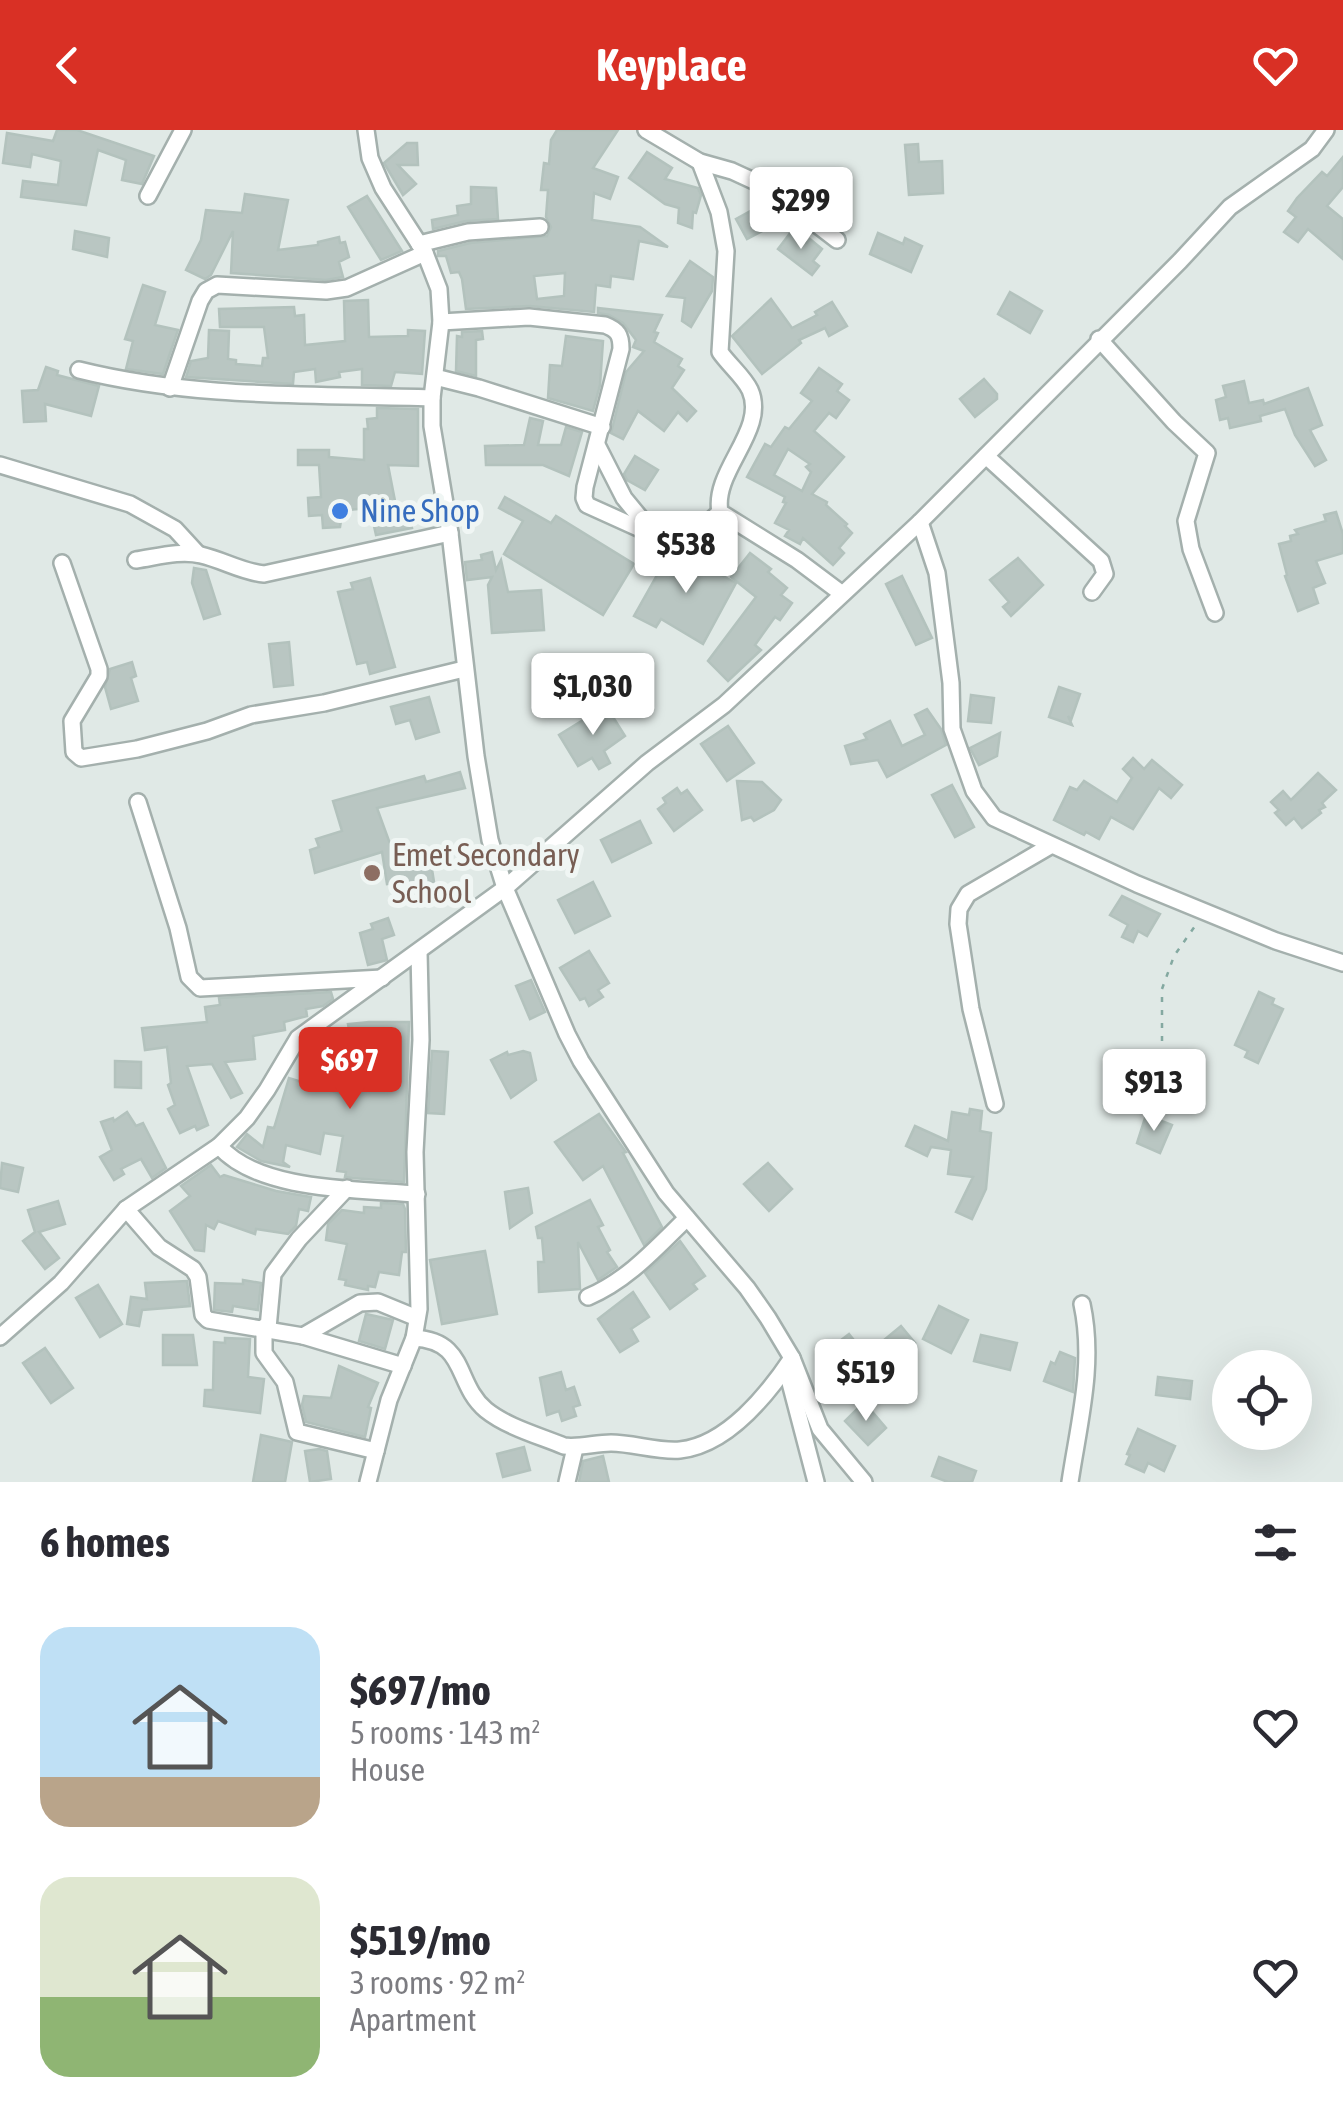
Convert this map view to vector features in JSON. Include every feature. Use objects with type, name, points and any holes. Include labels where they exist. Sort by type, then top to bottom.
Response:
[{"type":"street","points":[[148,196],[182,130]]},
{"type":"street","points":[[366,130],[370,158],[383,188],[422,248],[439,289],[441,322],[432,398],[436,460],[450,533],[464,669],[490,840],[505,888],[574,1048],[666,1193],[747,1288],[789,1362],[820,1429],[864,1482]]},
{"type":"street","points":[[646,130],[700,162],[769,188],[837,240]]},
{"type":"street","points":[[0,1337],[61,1282],[126,1209],[219,1146],[257,1104],[298,1038],[505,888],[647,763],[724,705],[920,522],[1230,207],[1312,150],[1326,130]]},
{"type":"street","points":[[700,162],[719,212],[726,251],[720,352],[750,389],[754,407],[721,484],[717,498],[720,512],[841,593]]},
{"type":"street","points":[[170,388],[200,301],[206,291],[217,285],[284,291],[347,288],[422,248],[468,232],[540,227]]},
{"type":"street","points":[[441,322],[529,317],[605,324],[616,329],[621,336],[620,350],[585,487],[587,506],[658,539],[680,543],[720,512]]},
{"type":"street","points":[[1099,339],[1207,453],[1186,521],[1215,613]]},
{"type":"street","points":[[79,370],[170,388],[246,394],[432,398]]},
{"type":"street","points":[[435,377],[602,427]]},
{"type":"street","points":[[597,445],[624,498],[658,539]]},
{"type":"street","points":[[986,456],[1100,560],[1106,574],[1092,592]]},
{"type":"street","points":[[0,465],[130,504],[175,529],[198,554]]},
{"type":"street","points":[[920,522],[937,573],[951,683],[952,729],[974,791],[994,818],[1203,911],[1343,963]]},
{"type":"street","points":[[136,560],[198,554],[247,572],[264,574],[450,533]]},
{"type":"street","points":[[62,562],[99,669],[72,721],[74,752],[81,758],[138,750],[251,714],[324,703],[464,669]]},
{"type":"street","points":[[138,802],[178,928],[189,977],[200,988],[382,978]]},
{"type":"street","points":[[994,1104],[971,1009],[959,909],[968,894],[1050,846]]},
{"type":"street","points":[[368,1482],[389,1400],[418,1318],[414,1152],[421,1040],[419,952]]},
{"type":"street","points":[[219,1146],[239,1164],[270,1176],[417,1194]]},
{"type":"street","points":[[347,1188],[299,1239],[273,1274],[264,1354],[285,1382],[296,1432],[376,1451]]},
{"type":"street","points":[[126,1209],[154,1244],[198,1276],[203,1315],[208,1320],[303,1336],[402,1366]]},
{"type":"street","points":[[588,1296],[627,1276],[688,1218]]},
{"type":"street","points":[[303,1336],[369,1301],[418,1318]]},
{"type":"street","points":[[1070,1482],[1088,1368],[1089,1337],[1082,1304]]},
{"type":"street","points":[[414,1338],[428,1338],[446,1346],[458,1360],[476,1400],[490,1413],[576,1448],[609,1443],[682,1450],[712,1439],[766,1393],[789,1362]]},
{"type":"street","points":[[789,1362],[816,1482]]},
{"type":"street","points":[[567,1482],[576,1448]]},
{"type":"path","points":[[1162,1093],[1162,989],[1174,956],[1203,911]]},
{"type":"building","points":[[57,130],[77,130],[154,156],[142,184],[122,180],[126,160],[98,150],[86,205],[21,197],[23,181],[58,185],[61,161],[32,154],[30,167],[3,163],[7,133],[53,141]]},
{"type":"building","points":[[557,130],[618,130],[593,168],[618,177],[610,199],[594,193],[592,220],[640,227],[668,247],[639,241],[633,279],[611,276],[610,287],[596,285],[594,312],[530,306],[466,309],[459,272],[451,273],[446,256],[438,256],[438,251],[470,243],[547,236],[551,227],[546,217],[548,190],[541,190],[551,140]],"holes":[[[565,273],[564,296],[537,299],[534,276]]]},
{"type":"building","points":[[407,143],[417,143],[418,165],[398,165],[416,184],[403,195],[384,163]]},
{"type":"building","points":[[918,144],[919,162],[942,161],[943,193],[909,195],[905,145]]},
{"type":"building","points":[[647,152],[672,168],[665,179],[698,188],[701,195],[696,213],[693,212],[692,228],[678,223],[679,208],[665,204],[629,178]]},
{"type":"building","points":[[1343,157],[1343,187],[1327,206],[1343,219],[1343,259],[1308,229],[1298,242],[1284,232],[1296,217],[1288,211],[1297,198],[1322,172],[1327,176]]},
{"type":"building","points":[[825,181],[844,195],[826,218],[808,204]]},
{"type":"building","points":[[471,187],[496,188],[498,219],[433,229],[432,220],[458,215],[457,206],[471,204]]},
{"type":"building","points":[[245,194],[288,200],[278,250],[318,245],[339,237],[340,243],[345,242],[349,257],[339,262],[343,277],[326,280],[231,273],[233,231],[211,275],[205,279],[186,270],[201,240],[206,210],[242,213]]},
{"type":"building","points":[[367,196],[402,251],[381,260],[348,207]]},
{"type":"building","points":[[773,205],[785,219],[747,239],[736,219],[756,208]]},
{"type":"building","points":[[75,231],[109,238],[107,257],[73,249]]},
{"type":"building","points":[[791,232],[822,249],[813,261],[819,266],[812,275],[778,249]]},
{"type":"building","points":[[878,233],[903,244],[905,238],[922,246],[911,272],[870,254]]},
{"type":"building","points":[[690,261],[713,277],[712,291],[691,327],[682,321],[685,298],[667,296]]},
{"type":"building","points":[[143,285],[165,292],[155,325],[178,330],[163,374],[126,369],[133,341],[125,339]]},
{"type":"building","points":[[1010,292],[1042,311],[1030,333],[998,314]]},
{"type":"building","points":[[771,299],[792,328],[832,302],[847,326],[829,336],[825,328],[799,340],[801,343],[762,374],[732,336]]},
{"type":"building","points":[[368,300],[369,337],[408,336],[408,330],[425,331],[422,374],[395,372],[391,386],[362,385],[362,369],[339,372],[340,377],[316,382],[315,369],[294,372],[293,384],[186,377],[191,361],[208,358],[209,330],[229,331],[228,359],[236,360],[236,364],[262,366],[263,358],[268,358],[264,327],[220,327],[219,309],[294,307],[295,316],[304,315],[305,345],[345,341],[344,301]]},
{"type":"building","points":[[598,308],[662,315],[654,342],[682,359],[678,366],[684,370],[672,388],[696,411],[687,421],[678,412],[664,431],[638,411],[623,439],[611,433],[626,372],[644,351],[633,347],[636,340],[623,323],[598,313]]},
{"type":"building","points":[[482,331],[483,339],[476,340],[476,376],[456,371],[457,336]]},
{"type":"building","points":[[566,336],[603,341],[600,385],[593,411],[548,398],[550,365],[562,366]]},
{"type":"building","points":[[46,367],[58,371],[57,375],[99,386],[91,416],[45,404],[46,421],[24,422],[22,391],[38,390]]},
{"type":"building","points":[[819,368],[842,384],[837,391],[849,400],[836,418],[829,413],[814,431],[844,457],[812,494],[827,502],[852,533],[839,548],[844,553],[833,565],[803,538],[800,544],[785,536],[789,530],[775,523],[786,503],[785,497],[747,477],[765,444],[771,447],[812,401],[801,393]],"holes":[[[788,449],[810,464],[806,467],[811,472],[802,491],[774,475]]]},
{"type":"building","points":[[984,379],[997,399],[975,417],[960,399]]},
{"type":"building","points":[[1244,381],[1249,403],[1263,400],[1264,404],[1308,388],[1322,425],[1310,430],[1326,460],[1315,466],[1295,435],[1285,409],[1260,416],[1261,421],[1230,428],[1228,418],[1220,420],[1216,400],[1226,397],[1223,386]]},
{"type":"building","points":[[377,408],[418,409],[418,466],[388,465],[396,506],[407,504],[412,528],[376,535],[370,508],[347,510],[342,514],[340,527],[323,528],[322,515],[309,516],[308,498],[321,497],[319,465],[298,465],[298,450],[329,450],[329,457],[364,460],[364,429],[368,429],[367,419],[377,418]]},
{"type":"building","points":[[530,418],[543,421],[538,445],[561,445],[566,427],[582,432],[569,476],[543,465],[486,465],[485,446],[524,445]]},
{"type":"building","points":[[635,456],[658,470],[645,490],[624,474]]},
{"type":"building","points":[[505,497],[551,523],[556,516],[634,564],[603,615],[504,554],[523,521],[499,508]]},
{"type":"building","points":[[1336,512],[1343,534],[1343,553],[1316,561],[1325,583],[1313,588],[1318,603],[1298,611],[1279,544],[1291,541],[1290,536],[1298,534],[1295,530],[1326,521],[1324,515]]},
{"type":"building","points":[[492,552],[496,570],[501,560],[508,592],[541,590],[544,630],[492,633],[488,585],[492,577],[467,580],[465,562],[482,560],[481,555]]},
{"type":"building","points":[[750,553],[787,588],[781,595],[792,603],[780,620],[775,617],[755,645],[761,650],[728,681],[708,661],[756,597],[731,577]]},
{"type":"building","points":[[669,554],[696,554],[693,560],[736,583],[703,644],[661,619],[656,627],[634,616]]},
{"type":"building","points":[[1018,558],[1043,585],[1011,616],[1003,607],[1009,602],[990,580]]},
{"type":"building","points":[[194,568],[206,570],[220,614],[204,619],[192,583]]},
{"type":"building","points":[[902,576],[932,638],[916,645],[886,584]]},
{"type":"building","points":[[370,578],[395,667],[370,674],[367,662],[357,664],[338,592],[353,589],[351,583]]},
{"type":"building","points":[[289,642],[293,685],[274,687],[269,644]]},
{"type":"building","points":[[132,662],[136,676],[131,678],[138,701],[111,709],[105,687],[110,669]]},
{"type":"building","points":[[1059,687],[1080,694],[1071,720],[1068,716],[1072,725],[1049,717]]},
{"type":"building","points":[[971,695],[994,698],[991,723],[968,721]]},
{"type":"building","points":[[429,697],[439,732],[416,739],[410,720],[396,724],[391,707]]},
{"type":"building","points":[[606,706],[625,736],[604,751],[610,763],[599,769],[592,758],[578,766],[559,735]]},
{"type":"building","points":[[927,709],[941,729],[946,745],[887,777],[878,760],[851,764],[845,746],[867,739],[864,734],[890,721],[902,746],[925,735],[915,715]]},
{"type":"building","points":[[728,726],[754,763],[727,781],[701,744]]},
{"type":"building","points":[[1000,733],[997,756],[979,765],[970,748]]},
{"type":"building","points":[[1133,758],[1144,769],[1152,760],[1182,785],[1171,798],[1159,788],[1133,829],[1111,817],[1099,839],[1054,820],[1070,787],[1077,790],[1084,781],[1117,802],[1132,778],[1123,769]]},
{"type":"building","points":[[460,772],[465,788],[377,808],[393,852],[410,849],[411,856],[420,854],[422,865],[431,863],[434,882],[424,883],[426,895],[406,898],[405,888],[387,884],[382,852],[315,873],[310,850],[319,847],[316,839],[342,831],[333,801],[424,776],[426,782]]},
{"type":"building","points":[[1318,773],[1336,790],[1322,803],[1325,807],[1319,810],[1321,813],[1302,828],[1294,818],[1286,825],[1271,802],[1283,791],[1291,800]]},
{"type":"building","points":[[737,781],[762,782],[781,800],[774,810],[754,821],[751,817],[742,820]]},
{"type":"building","points":[[952,785],[974,827],[955,837],[932,795]]},
{"type":"building","points":[[677,788],[681,794],[687,790],[702,810],[674,831],[658,809],[666,803],[663,798]]},
{"type":"building","points":[[640,821],[651,843],[612,862],[601,840]]},
{"type":"building","points":[[593,882],[610,916],[575,933],[558,900]]},
{"type":"building","points":[[1122,896],[1160,914],[1147,936],[1138,931],[1133,942],[1122,937],[1128,925],[1110,915]]},
{"type":"building","points":[[388,918],[394,935],[382,939],[387,960],[368,965],[360,933]]},
{"type":"building","points":[[589,951],[609,983],[598,990],[603,997],[589,1006],[585,998],[580,1000],[560,968]]},
{"type":"building","points":[[531,980],[545,1012],[530,1019],[516,986]]},
{"type":"building","points":[[331,992],[333,999],[323,1006],[306,1009],[307,1016],[284,1022],[285,1030],[253,1036],[255,1059],[225,1062],[242,1093],[231,1098],[212,1064],[187,1066],[208,1125],[180,1133],[168,1109],[175,1105],[168,1085],[171,1083],[167,1047],[145,1050],[142,1028],[207,1022],[205,1007],[220,1005],[219,998]]},
{"type":"building","points":[[1259,992],[1283,1009],[1258,1063],[1245,1057],[1248,1051],[1235,1045]]},
{"type":"building","points":[[409,1022],[404,1182],[345,1177],[346,1172],[337,1171],[343,1136],[324,1133],[320,1154],[286,1145],[283,1162],[290,1167],[261,1161],[237,1147],[247,1134],[263,1147],[268,1127],[274,1128],[289,1078],[341,1094],[340,1072],[383,1071],[384,1041],[352,1046],[348,1024]]},
{"type":"building","points":[[432,1051],[448,1052],[444,1114],[428,1113]]},
{"type":"building","points":[[507,1052],[508,1055],[530,1053],[536,1080],[511,1098],[491,1060]]},
{"type":"building","points":[[115,1061],[141,1062],[141,1088],[115,1087]]},
{"type":"building","points":[[970,1109],[982,1111],[980,1131],[991,1133],[986,1189],[972,1219],[956,1212],[973,1177],[948,1174],[951,1150],[931,1147],[927,1156],[906,1146],[915,1126],[948,1141],[952,1112],[969,1115]]},
{"type":"building","points":[[127,1112],[136,1126],[143,1123],[166,1168],[152,1178],[141,1159],[121,1169],[124,1174],[114,1180],[100,1157],[112,1150],[101,1122],[113,1118],[114,1121]]},
{"type":"building","points":[[599,1114],[626,1152],[623,1153],[662,1227],[644,1245],[603,1166],[583,1180],[555,1142]]},
{"type":"building","points":[[1146,1115],[1172,1125],[1160,1153],[1137,1143]]},
{"type":"building","points":[[2,1163],[23,1168],[18,1192],[0,1188]]},
{"type":"building","points":[[768,1163],[792,1189],[769,1211],[744,1184]]},
{"type":"building","points":[[211,1165],[220,1177],[311,1197],[308,1211],[299,1209],[296,1226],[288,1234],[256,1229],[255,1234],[218,1221],[214,1229],[206,1225],[204,1251],[195,1250],[170,1211],[190,1196],[181,1186]]},
{"type":"building","points":[[528,1188],[532,1213],[510,1228],[505,1192]]},
{"type":"building","points":[[590,1200],[603,1225],[598,1227],[610,1250],[607,1252],[617,1267],[598,1280],[578,1242],[580,1289],[539,1292],[538,1262],[544,1262],[542,1238],[538,1238],[536,1227]]},
{"type":"building","points":[[58,1201],[65,1224],[39,1232],[59,1258],[45,1269],[23,1241],[35,1232],[28,1210]]},
{"type":"building","points":[[381,1203],[403,1204],[405,1209],[406,1252],[402,1252],[399,1275],[379,1272],[375,1287],[368,1286],[368,1290],[345,1285],[346,1280],[339,1279],[347,1244],[326,1240],[328,1224],[342,1210],[364,1213],[364,1207],[381,1208]]},
{"type":"building","points":[[680,1241],[705,1276],[693,1284],[697,1289],[670,1309],[645,1273]]},
{"type":"building","points":[[485,1251],[497,1314],[442,1324],[430,1260]]},
{"type":"building","points":[[243,1280],[261,1283],[258,1310],[233,1306],[232,1312],[214,1310],[215,1283],[243,1284]]},
{"type":"building","points":[[187,1281],[190,1306],[142,1310],[139,1326],[127,1324],[131,1297],[147,1299],[145,1283]]},
{"type":"building","points":[[98,1285],[122,1324],[100,1337],[76,1298]]},
{"type":"building","points":[[633,1292],[649,1317],[631,1329],[638,1341],[620,1352],[598,1319]]},
{"type":"building","points":[[939,1306],[968,1320],[951,1353],[923,1339]]},
{"type":"building","points":[[366,1314],[393,1320],[385,1349],[359,1341]]},
{"type":"building","points":[[901,1326],[915,1343],[900,1358],[866,1386],[854,1372],[830,1385],[821,1367],[845,1355],[836,1344],[849,1334],[861,1349],[867,1343],[872,1350]]},
{"type":"building","points":[[163,1335],[193,1335],[197,1365],[163,1365]]},
{"type":"building","points":[[981,1335],[1017,1343],[1010,1370],[974,1361]]},
{"type":"building","points":[[225,1338],[250,1339],[248,1377],[264,1379],[260,1413],[204,1406],[205,1390],[213,1390],[214,1342],[225,1343]]},
{"type":"building","points":[[45,1348],[73,1388],[51,1403],[23,1363]]},
{"type":"building","points":[[1060,1352],[1075,1358],[1073,1392],[1044,1381],[1051,1362],[1055,1364]]},
{"type":"building","points":[[339,1366],[378,1383],[368,1407],[371,1408],[365,1437],[306,1422],[304,1396],[331,1398]]},
{"type":"building","points":[[561,1372],[566,1390],[574,1387],[580,1405],[573,1407],[576,1416],[562,1421],[559,1411],[547,1415],[540,1378]]},
{"type":"building","points":[[1158,1377],[1192,1381],[1190,1399],[1156,1395]]},
{"type":"building","points":[[864,1402],[886,1428],[868,1445],[845,1421]]},
{"type":"building","points":[[1138,1429],[1175,1446],[1164,1471],[1148,1463],[1144,1472],[1126,1464]]},
{"type":"building","points":[[261,1435],[292,1442],[285,1482],[253,1482]]},
{"type":"building","points":[[524,1447],[530,1470],[503,1477],[497,1454]]},
{"type":"building","points":[[305,1451],[327,1451],[331,1479],[310,1482]]},
{"type":"building","points":[[603,1456],[609,1482],[579,1482],[583,1461]]},
{"type":"building","points":[[939,1457],[976,1471],[972,1482],[948,1482],[932,1476]]},
{"type":"place","name":"Nine Shop","points":[[340,511]]},
{"type":"place","name":"Emet Secondary School","points":[[372,873]]}]
